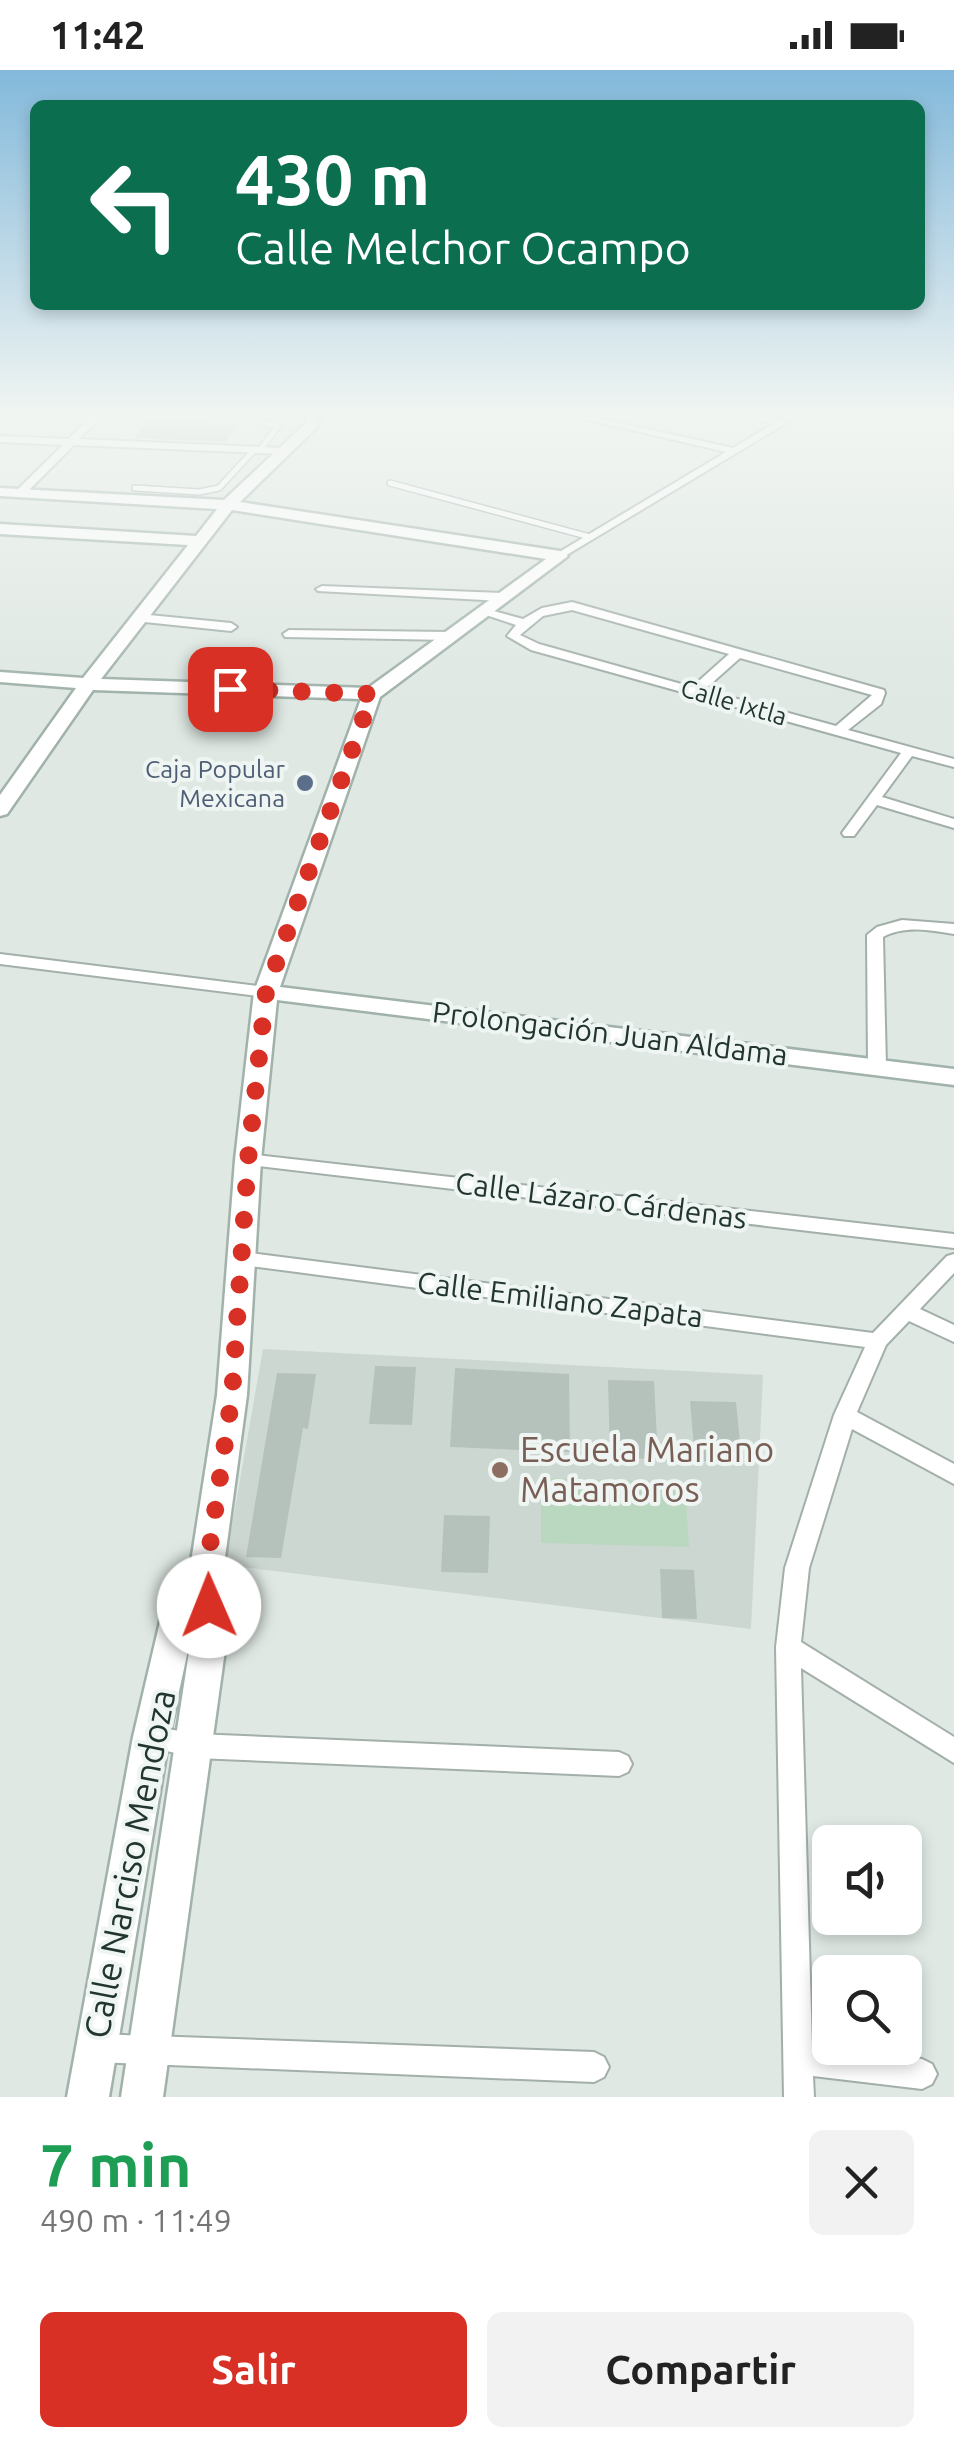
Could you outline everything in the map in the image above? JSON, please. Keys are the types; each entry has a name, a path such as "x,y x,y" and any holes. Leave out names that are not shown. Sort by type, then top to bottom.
{"street":[{"path":"0,810 88,684 226,508"},
{"path":"245,508 560,556"},
{"path":"0,677 372,694 560,556 640,508"},
{"path":"0,528 201,541"},
{"path":"322,589 492,605 529,620 564,606 581,607 879,693 876,700 836,732"},
{"path":"138,618 230,627"},
{"name":"Calle Ixtla","path":"529,620 514,638 954,763"},
{"path":"288,634 450,636"},
{"path":"695,691 739,652"},
{"name":"Calle Narciso Mendoza","path":"142,2097 208,1643 205,1580 232,1395 248,1160 266,992 372,694"},
{"path":"849,832 909,751"},
{"path":"876,800 954,824"},
{"path":"877,1067 876,935 881,929 899,926 954,930"},
{"path":"0,959 266,992"},
{"name":"Prolongación Juan Aldama","path":"266,992 954,1076"},
{"name":"Calle Lázaro Cárdenas","path":"248,1160 954,1241"},
{"name":"Calle Emiliano Zapata","path":"242,1258 878,1340"},
{"path":"799,2097 788,1647 797,1568 845,1415 878,1340 954,1261"},
{"path":"908,1312 954,1334"},
{"path":"845,1415 954,1476"},
{"name":"Calle Narciso Mendoza","path":"88,2097 151,1737 179,1613 205,1580"},
{"path":"788,1647 954,1751"},
{"path":"151,1737 196,1746 619,1764"},
{"path":"95,2048 594,2067"},
{"path":"797,2060 922,2074"}],"lane":[{"path":"479,508 590,538"}],"shaded area":[{"name":"Escuela Mariano Matamoros","path":"263,1349 763,1375 751,1629 225,1565"}],"green space":[{"path":"541,1478 685,1482 689,1547 541,1543"}],"building":[{"path":"375,1366 416,1367 412,1425 369,1424"},
{"path":"455,1368 569,1374 570,1452 450,1447"},
{"path":"277,1373 316,1374 308,1429 303,1428 281,1558 246,1557"},
{"path":"608,1380 654,1381 658,1459 610,1458"},
{"path":"690,1401 736,1402 742,1462 695,1461"},
{"path":"444,1515 490,1516 488,1573 441,1572"},
{"path":"660,1569 694,1570 697,1619 662,1618"}],"place":[{"name":"Caja Popular Mexicana","path":"305,783"},
{"name":"Escuela Mariano Matamoros","path":"500,1470"}],"route":[{"path":"209,1606 205,1580 232,1395 248,1160 266,992 372,694 230,689"}]}
